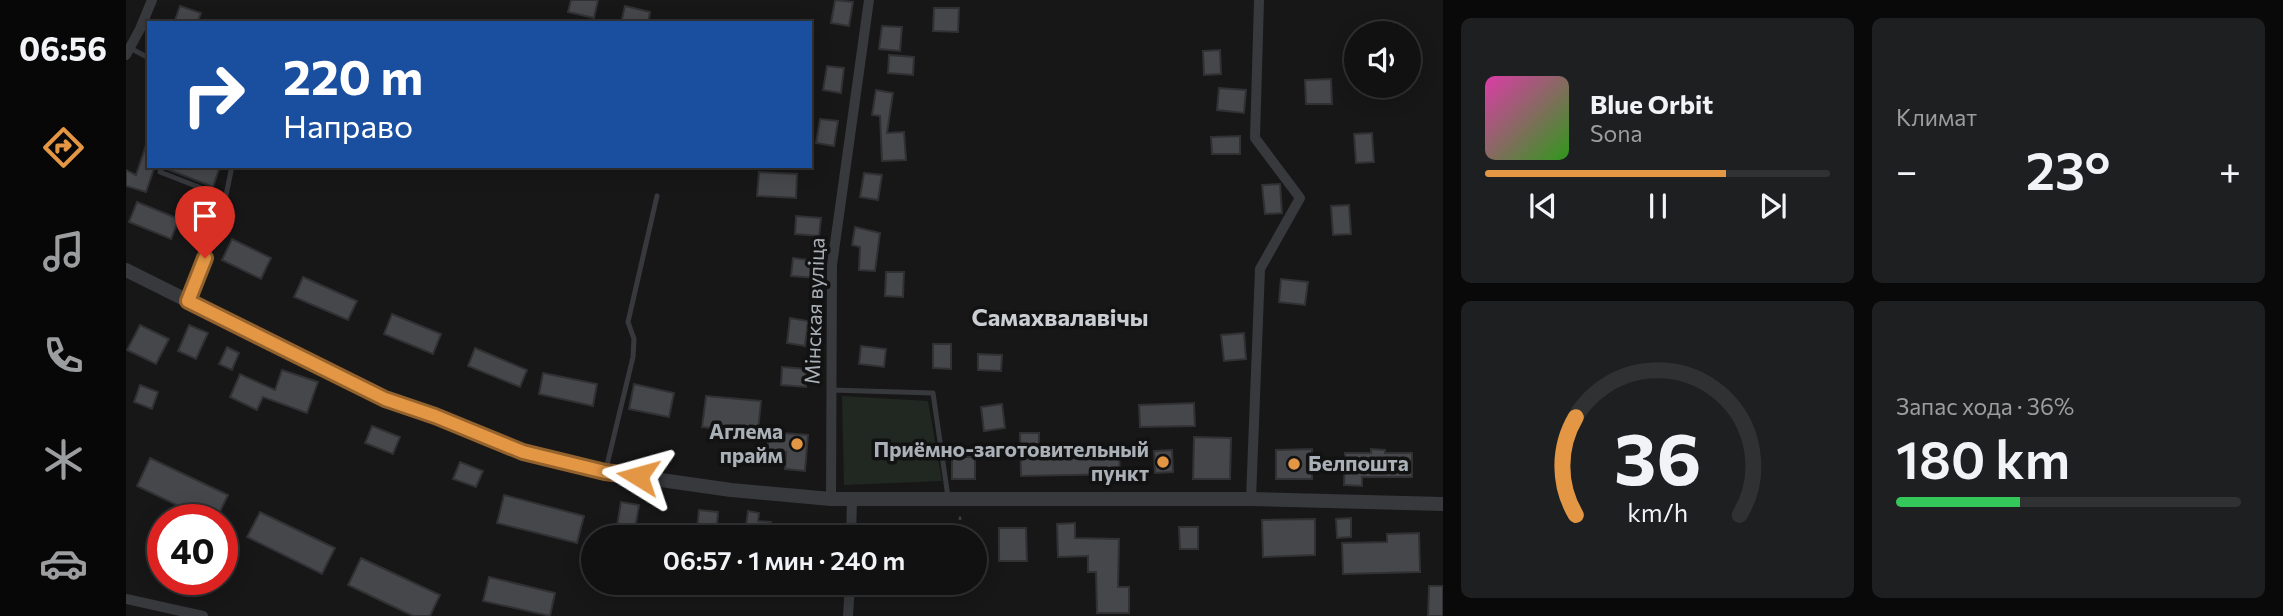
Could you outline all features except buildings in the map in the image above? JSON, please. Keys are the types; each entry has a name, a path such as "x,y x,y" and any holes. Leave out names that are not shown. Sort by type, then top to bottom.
{"street":[{"path":"128,51 131,34 152,0"},
{"name":"Мінская вуліца","path":"831,499 832,265 869,0"},
{"path":"1251,499 1260,269 1300,198 1255,138 1259,0"},
{"path":"126,270 385,399 523,452 605,472 731,489 852,500 1251,499 1443,504"},
{"path":"851,525 852,500"},
{"path":"848,616 849,595"},
{"path":"126,599 203,616"}],"lane":[{"path":"128,51 147,57"},
{"path":"161,168 160,172 224,197"},
{"path":"188,301 222,215 231,168"},
{"path":"605,472 633,357 634,339 628,322 657,196"},
{"path":"831,390 933,393 949,500"}],"shaded area":[{"path":"842,396 928,401 942,481 844,485"}],"place":[{"name":"Аглема прайм","path":"797,444"},
{"name":"Приёмно-заготовительный пункт","path":"1163,462"},
{"name":"Белпошта","path":"1294,464"}],"district":[{"name":"Самахвалавічы","path":"1060,318"}],"route":[{"path":"205,258 188,301 245,330 385,399 523,452 605,472 638,476"}]}
